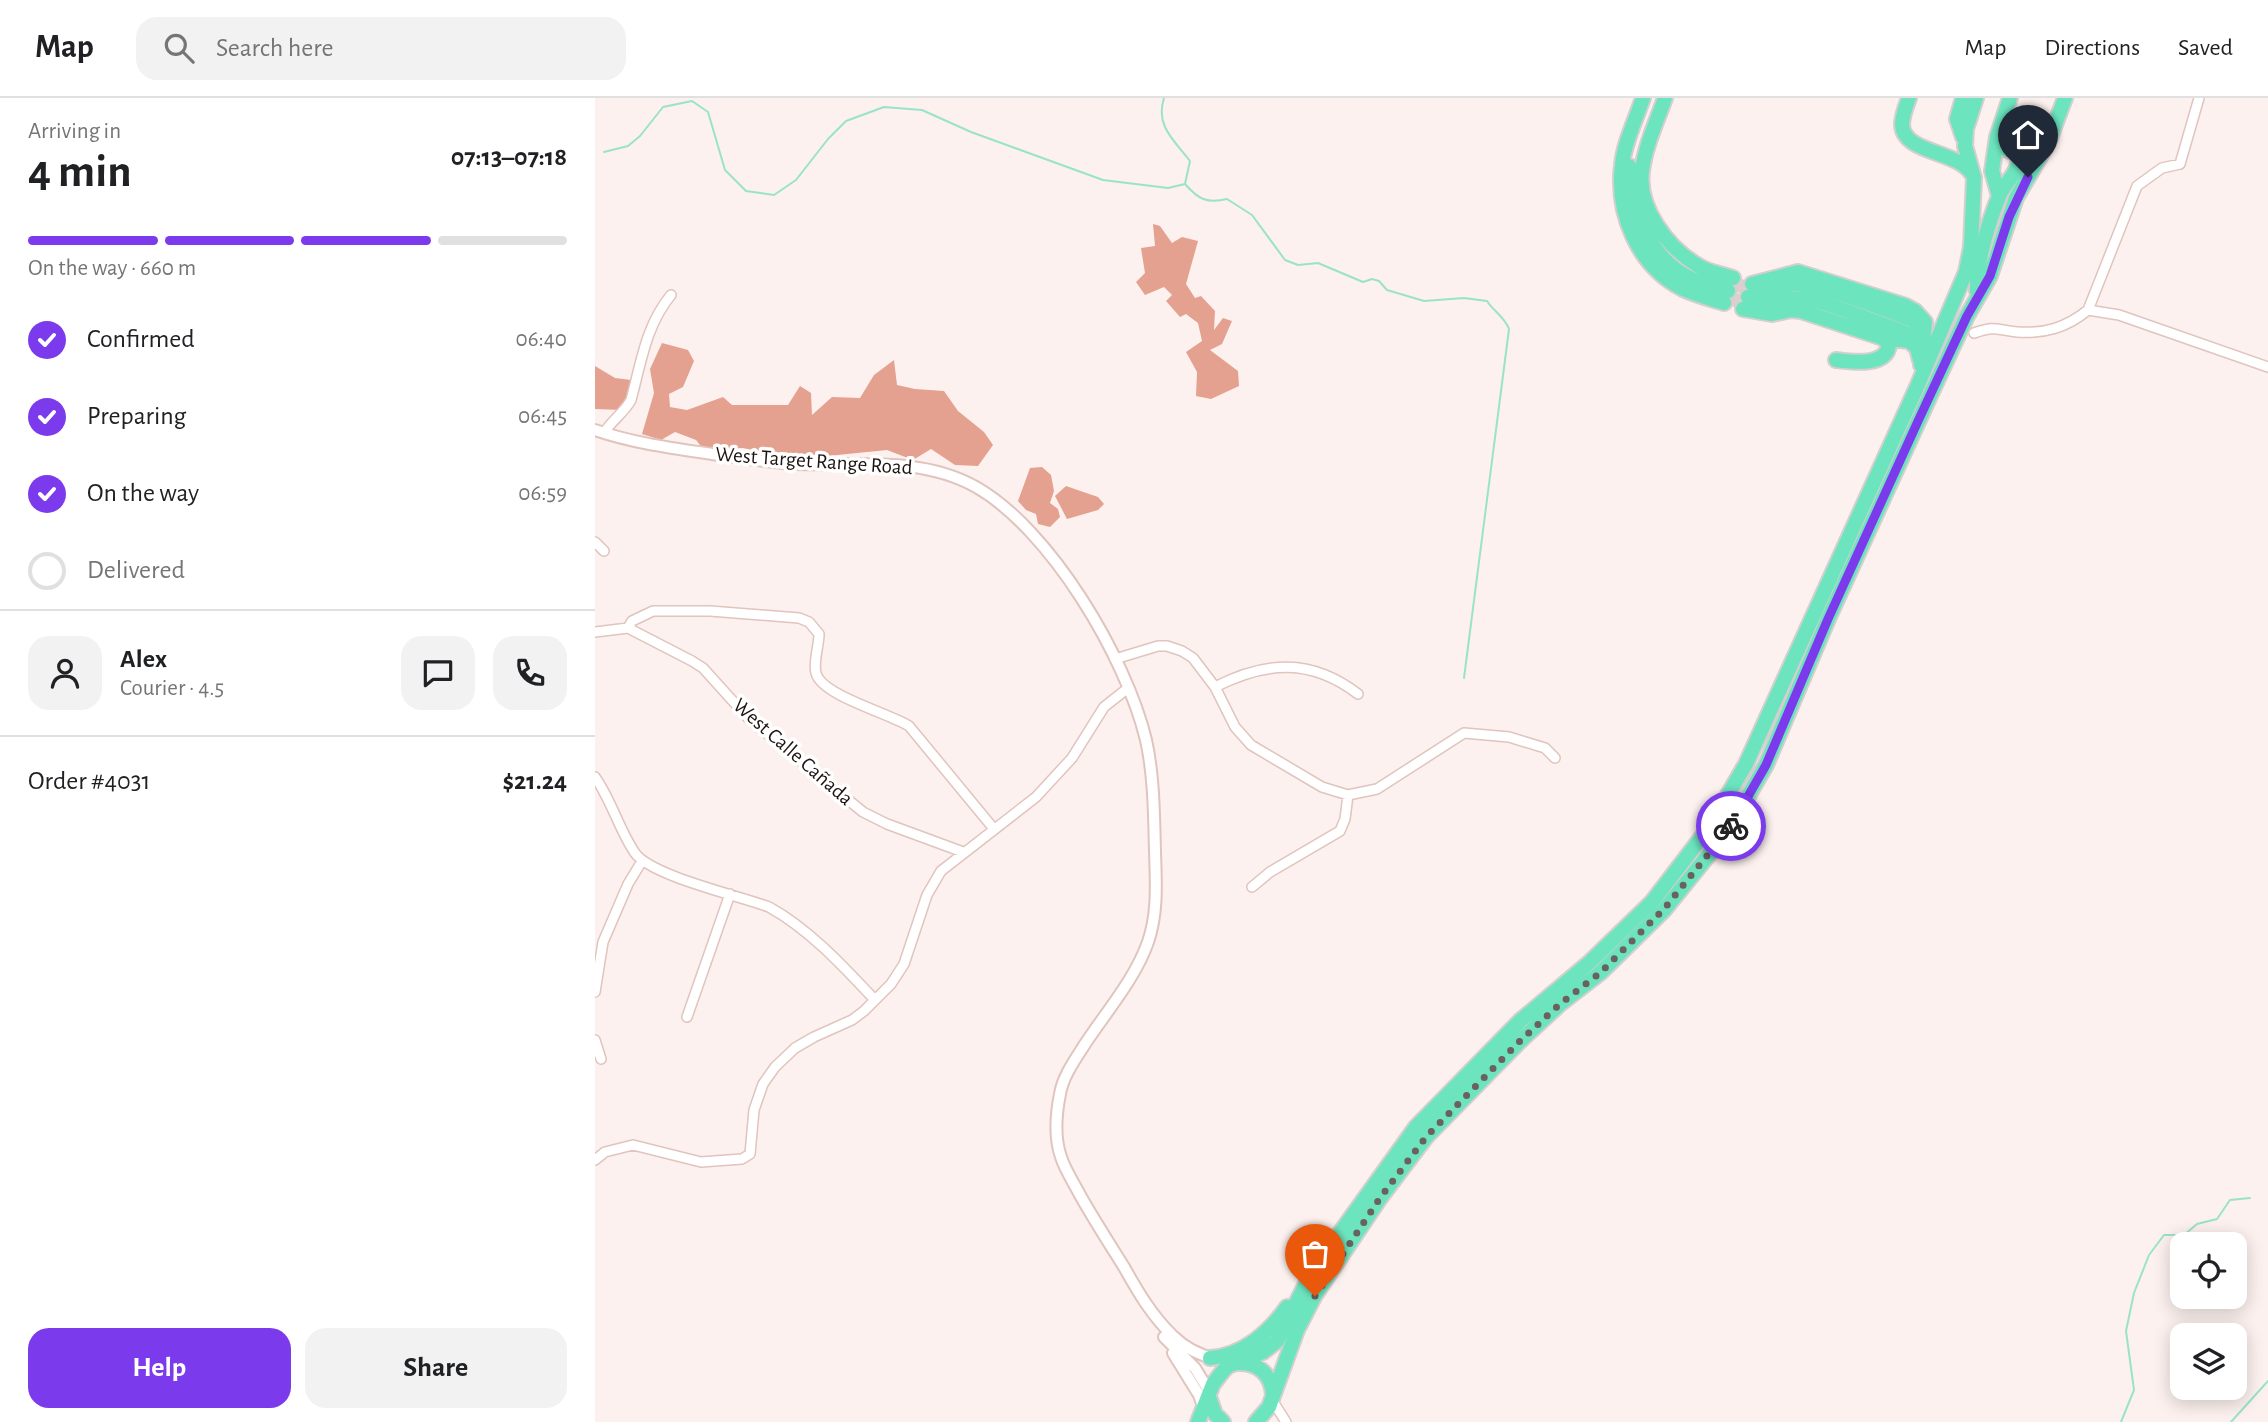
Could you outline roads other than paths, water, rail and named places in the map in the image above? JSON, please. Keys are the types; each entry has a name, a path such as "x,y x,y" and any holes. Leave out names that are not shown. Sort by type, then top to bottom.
{"highway":[{"path":"1643,98 1622,163 1621,192 1636,243 1653,268 1683,289 1728,290"},
{"path":"1665,98 1641,174 1651,215 1667,239 1685,258 1728,290"},
{"path":"1909,98 1902,126 1907,139 1960,162 1968,167 1974,178"},
{"path":"1210,1358 1226,1356 1265,1334 1283,1314 1416,1127 1520,1021 1589,964 1652,902 1708,829 1746,764 1952,310 1966,272 1971,247 1974,178 1952,98"},
{"path":"1957,119 1963,98"},
{"path":"1965,146 1965,129 1976,98"},
{"path":"2000,196 1992,171 1997,137 2010,98"},
{"path":"1256,1422 1273,1397 1297,1330 1315,1296 1380,1198 1426,1137 1520,1041 1560,1004 1600,973 1664,909 1728,831 1766,765 1828,619 1928,400 1972,304 1990,276 2013,208 2048,143 2065,98"},
{"path":"1632,132 1629,163 1632,196 1647,237 1663,258 1690,278 1728,290"},
{"path":"1972,304 1977,265 2000,196 2019,161 2019,155 2004,148 1997,137"},
{"path":"1749,297 1798,272 1817,276 1916,311 1924,322 1919,344 1918,382"},
{"path":"1749,297 1772,314 1801,311 1883,338 1919,344"},
{"path":"1749,297 1770,309 1791,304 1804,305 1919,344"},
{"path":"1952,310 1972,304"},
{"path":"1836,360 1858,362 1884,356 1889,345 1883,338"},
{"path":"1223,1422 1205,1405 1223,1371 1263,1352 1277,1341 1312,1272"},
{"path":"1236,1363 1254,1365 1263,1371 1272,1385 1273,1397"}],"street":[{"path":"1975,333 1990,327 2043,333 2073,321 2088,310 2137,186 2162,168 2180,164 2199,98"},
{"path":"600,431 626,409 631,400 649,331 657,311 670,295"},
{"path":"2088,310 2119,315 2268,367"},
{"name":"West Target Range Road","path":"600,431 658,446 792,463 879,463 913,466 946,474 973,485 998,501 1034,534 1079,597 1115,659 1147,744 1153,784 1156,898 1154,924 1146,948 1071,1064 1061,1089 1057,1137 1061,1158 1090,1213 1150,1310"},
{"path":"595,542 604,551"},
{"path":"595,632 628,628 632,621 653,611 710,611 799,618 809,622 819,634 815,667 820,680 828,689 897,718 909,726 994,829"},
{"name":"West Calle Cañada","path":"628,628 703,668 749,719 863,811 887,824 963,852"},
{"path":"1115,659 1150,647 1174,647 1193,658 1215,687 1235,727 1251,745 1322,787 1348,795 1377,789 1464,733 1509,737 1545,748 1555,758"},
{"path":"1215,687 1254,670 1278,666 1305,669 1342,682 1358,694"},
{"path":"595,1160 605,1152 632,1145 701,1162 747,1157 751,1149 754,1110 763,1084 775,1067 795,1048 852,1020 891,984 904,964 926,895 941,871 1016,814 1056,778 1104,707 1128,688"},
{"path":"595,777 608,797 634,852 642,862 672,875 769,907 784,915 851,974 874,999"},
{"path":"1252,887 1269,873 1340,831 1348,808 1348,795"},
{"path":"595,992 599,940 642,862"},
{"path":"687,1017 730,894"},
{"path":"595,1040 601,1059"},
{"path":"1150,1310 1205,1405"},
{"path":"1150,1310 1175,1339 1187,1348 1210,1358 1236,1363"},
{"path":"1161,1333 1195,1368 1205,1405"},
{"path":"1273,1397 1286,1422"}],"waterway":[{"path":"604,152 628,146 640,136 663,107 692,101 708,112 725,170 746,191 774,195 796,180 846,121 884,107 922,110 971,132 1103,180 1168,188 1185,184 1190,161 1164,125 1164,98"},
{"path":"1185,184 1203,199 1227,199 1252,215 1285,260 1298,265 1318,263 1363,282 1372,279 1379,281 1387,290 1424,301 1464,298 1487,301 1507,325 1509,329 1464,678"},
{"path":"2121,1422 2134,1390 2126,1331 2134,1293 2149,1255 2164,1235 2184,1235 2197,1224 2217,1219 2230,1200 2250,1198"},
{"path":"2231,1422 2268,1381"}],"tunnel":[{"path":"1731,283 1750,289"},
{"path":"1726,297 1745,303"}]}
